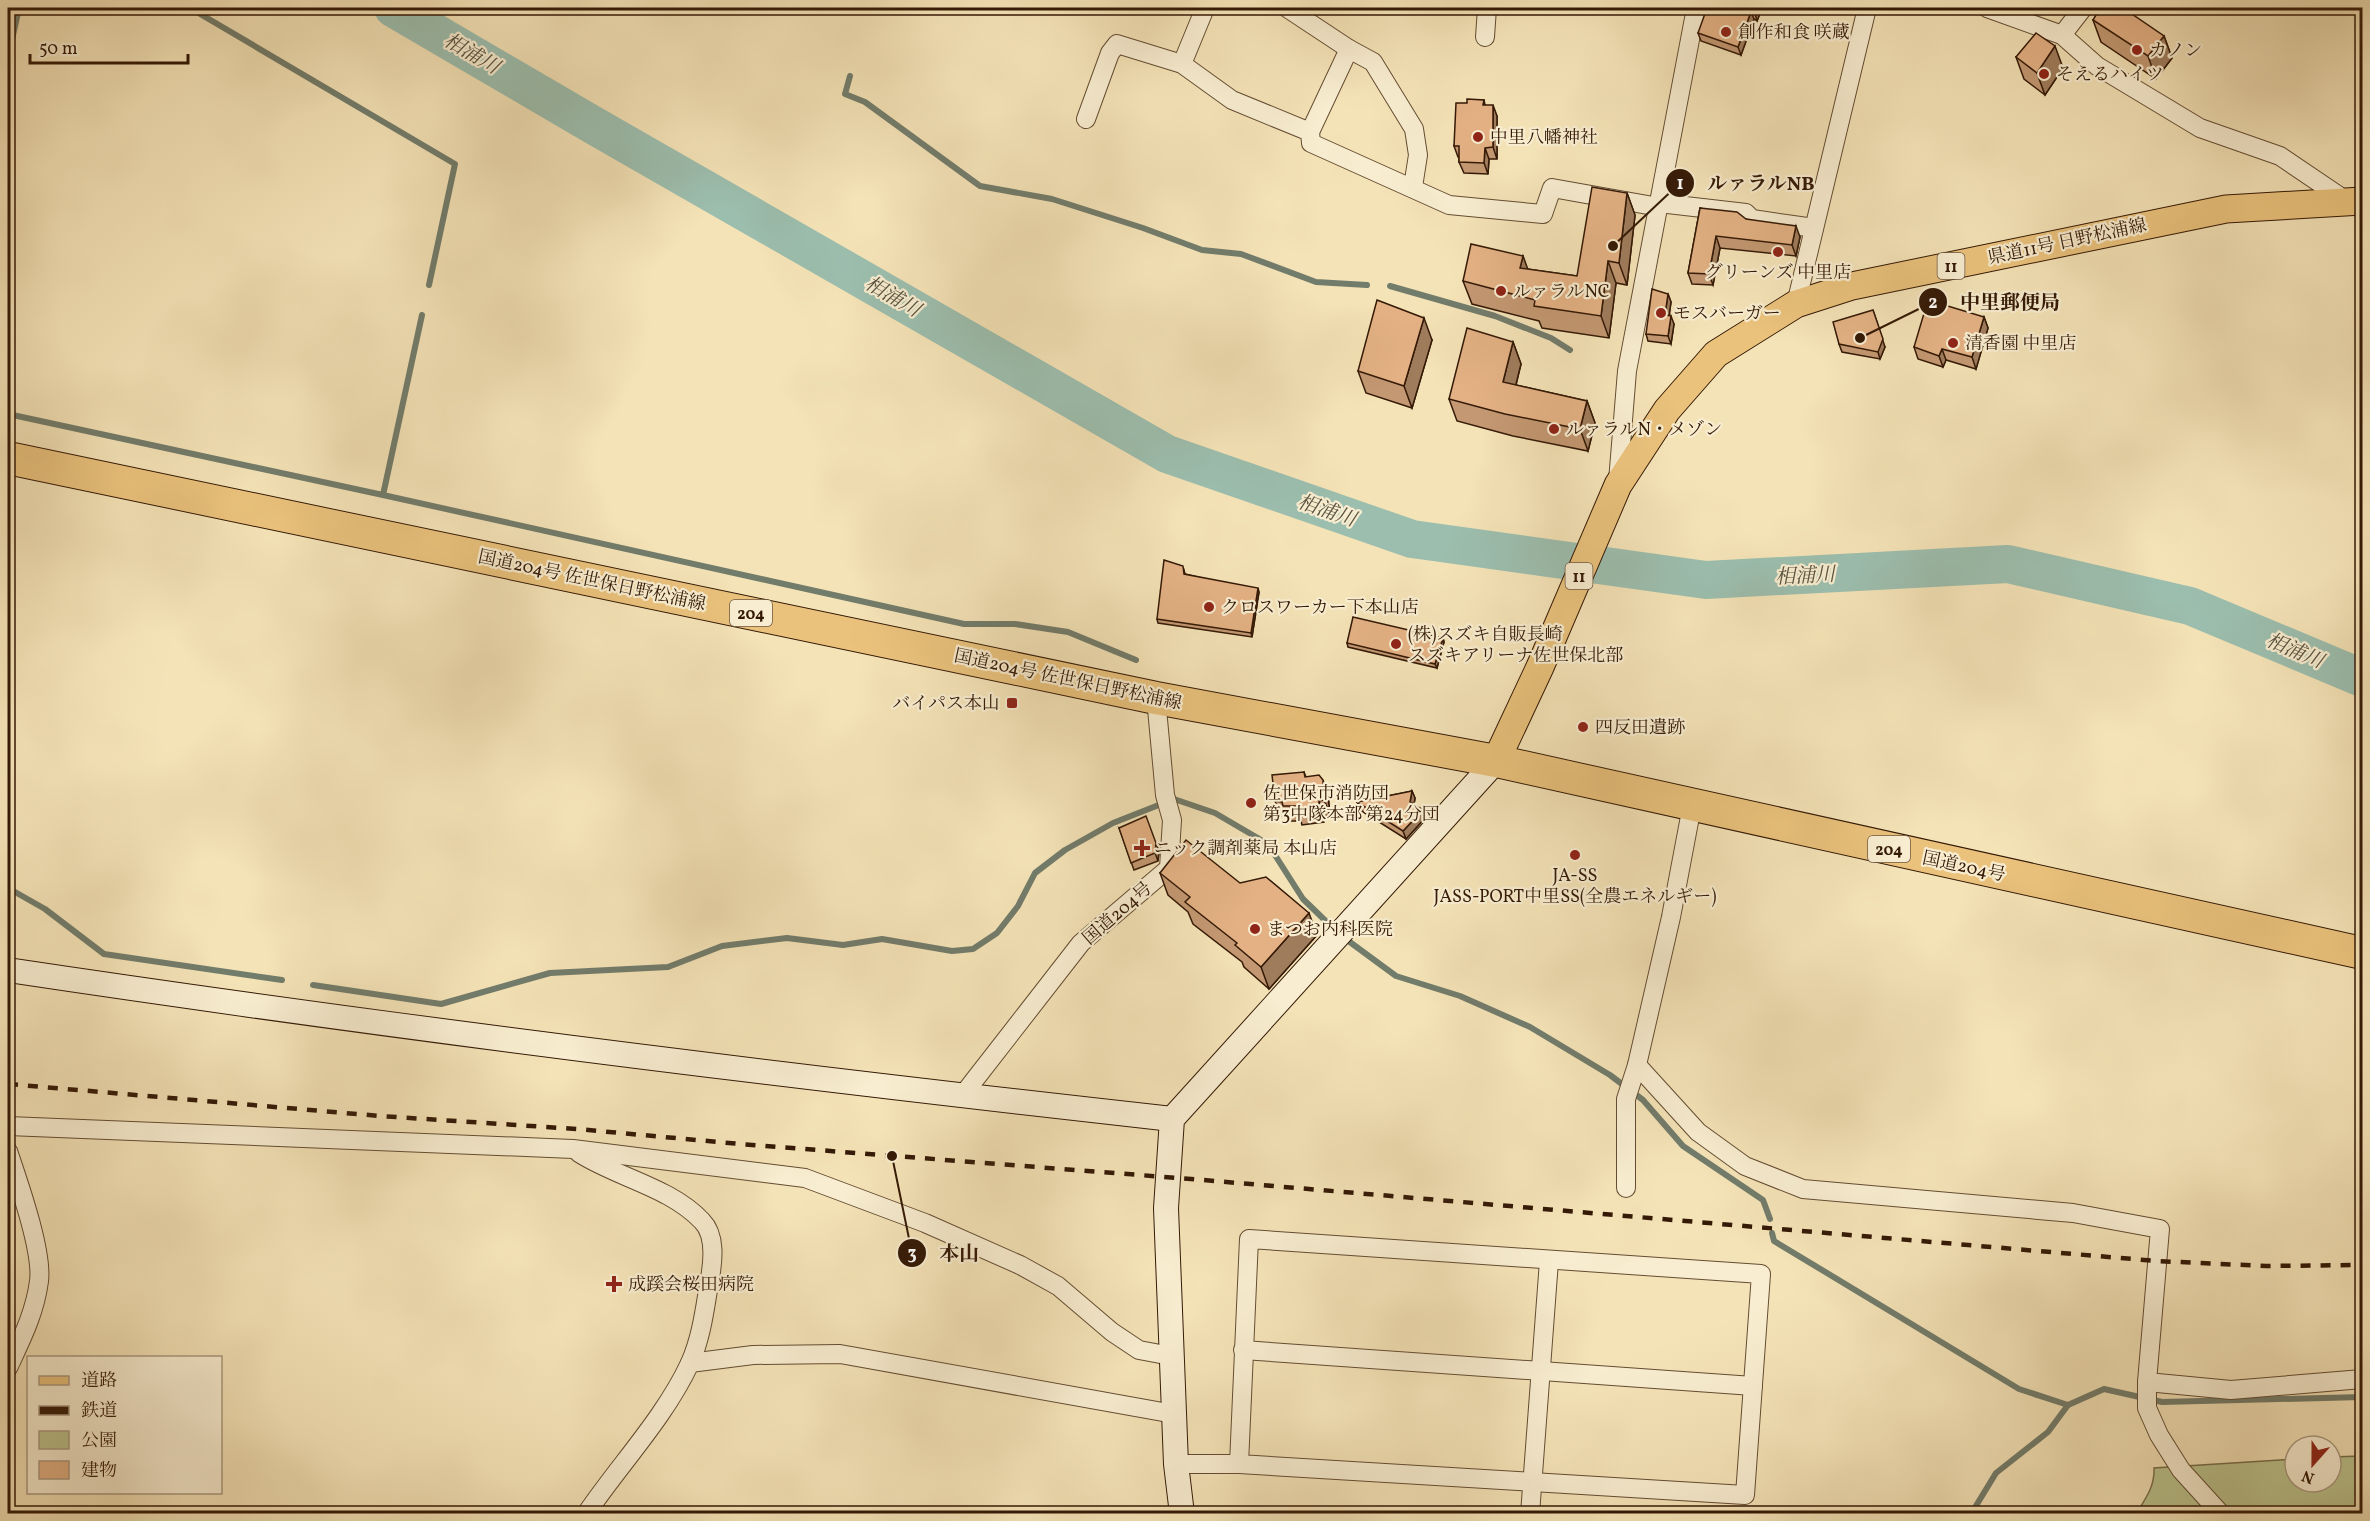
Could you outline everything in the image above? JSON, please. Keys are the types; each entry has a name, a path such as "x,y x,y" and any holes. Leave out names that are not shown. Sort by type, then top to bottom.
{"highway":[{"name":"国道204号 佐世保日野松浦線","path":"8,459 1156,698 1496,761"},
{"name":"国道204号","path":"1496,761 2362,953"}],"main road":[{"name":"県道11号 日野松浦線","path":"1496,761 1540,668 1618,485 1667,410 1716,354 1796,304 1852,286 2226,209 2354,201"}],"street":[{"path":"1182,64 1205,8"},
{"path":"1287,8 1348,49 1373,62 1414,129 1418,155 1413,187"},
{"path":"1485,37 1487,8"},
{"path":"1618,485 1628,371 1696,8"},
{"path":"1796,304 1867,8"},
{"path":"1986,8 2062,35 2097,66 2200,128 2280,156 2354,201"},
{"path":"2062,35 2083,8"},
{"path":"1086,119 1110,53 1117,44 1182,64 1232,100 1310,132"},
{"path":"1348,49 1310,132 1311,143 1449,205 1543,214 1552,188 1659,205 1746,213 1752,219 1814,228"},
{"name":"国道204号","path":"962,1096 1081,943 1169,868 1172,820 1165,795 1156,698"},
{"path":"1182,1514 1176,1464 1166,1208 1172,1119 1496,761"},
{"path":"1626,1188 1626,1099 1671,917 1692,806"},
{"path":"8,970 292,1012 962,1096 1172,1119"},
{"path":"1636,1065 1698,1131 1745,1166 1803,1189 2073,1213 2160,1229 2147,1383 2147,1408 2181,1470 2221,1514"},
{"path":"8,1126 573,1149 806,1178 926,1223 1020,1265 1058,1287 1112,1332 1139,1350 1171,1356"},
{"path":"573,1149 599,1166 684,1205 705,1223 714,1254 702,1328 690,1363 663,1407 586,1514"},
{"path":"8,1151 33,1231 40,1280 29,1325 8,1368"},
{"path":"1176,1464 1239,1464 1533,1480 1745,1495 1761,1274 1249,1239 1239,1464"},
{"path":"1530,1514 1549,1261"},
{"path":"1243,1350 1753,1386"},
{"path":"690,1363 753,1355 840,1354 1174,1414"},
{"path":"2147,1383 2231,1390 2362,1379"}],"green space":[{"path":"2362,1456 2362,1513 2136,1514 2151,1486 2154,1468 2283,1460 2283,1494 2343,1494 2343,1457"}],"building":[{"name":"創作和食 咲蔵","path":"1707,8 1756,8 1755,13 1751,12 1738,47 1698,33"},
{"path":"2100,8 2123,8 2164,36 2148,56 2093,20"},
{"path":"2036,33 2055,46 2037,73 2016,57"},
{"name":"中里八幡神社","path":"1467,99 1484,100 1483,105 1493,105 1493,147 1485,148 1484,163 1459,162 1459,146 1454,146 1456,103 1467,103"},
{"path":"1592,187 1627,193 1619,263 1608,261 1601,316 1534,306 1535,300 1463,281 1471,244 1523,256 1520,268 1577,276"},
{"name":"グリーンズ 中里店","path":"1700,208 1737,212 1746,219 1796,226 1792,245 1716,236 1709,274 1688,273"},
{"name":"モスバーガー","path":"1652,289 1668,294 1665,315 1671,316 1668,336 1646,334"},
{"path":"1377,300 1424,318 1404,386 1358,371"},
{"name":"清香園 中里店","path":"1928,300 1984,317 1972,357 1942,349 1939,356 1914,347"},
{"path":"1873,310 1883,339 1878,352 1839,344 1833,322"},
{"path":"1467,328 1513,342 1503,382 1587,401 1580,429 1505,414 1449,399"},
{"name":"クロスワーカー下本山店","path":"1164,560 1183,566 1184,574 1258,588 1251,633 1157,619"},
{"name":"(株)スズキ自販長崎 スズキアリーナ佐世保北部","path":"1353,617 1443,638 1435,664 1347,643"},
{"path":"1304,772 1305,777 1319,775 1323,780 1324,800 1319,801 1319,807 1297,810 1296,806 1283,806 1282,802 1275,801 1272,775"},
{"path":"1412,791 1410,802 1423,810 1403,831 1357,802"},
{"name":"ニック調剤薬局 本山店","path":"1146,816 1156,843 1155,853 1131,863 1119,828"},
{"name":"まつお内科医院","path":"1186,840 1240,883 1266,877 1309,913 1261,967 1235,945 1237,943 1185,902 1190,897 1160,873"}],"waterway":[{"path":"8,43 11,44 19,8"},
{"path":"190,8 455,164 429,285"},
{"name":"相浦川","path":"393,8 1167,454 1412,539 1706,580 2008,564 2190,606 2362,678"},
{"path":"850,76 845,94 865,102 980,186 1052,199 1143,228 1202,250 1241,254 1316,282 1367,285"},
{"path":"1390,286 1495,316 1551,338 1570,350"},
{"path":"8,414 383,495 422,315"},
{"path":"383,495 964,624 1015,624 1068,632 1136,660"},
{"path":"313,985 441,1004 550,973 668,967 722,946 787,938 843,945 882,939 952,951 973,949 997,933 1018,906 1035,873 1065,850 1113,823 1174,799 1215,813 1268,844 1303,899 1335,930"},
{"path":"8,888 45,909 104,954 282,980"},
{"path":"1343,937 1396,976 1460,996 1530,1027 1610,1075 1643,1100 1683,1146 1763,1200 1770,1219"},
{"path":"1772,1233 1774,1241 2019,1389 2068,1405"},
{"path":"1971,1514 1996,1473 2048,1432 2068,1405 2104,1389 2162,1402 2362,1397"}],"railway":[{"path":"8,1084 380,1116 577,1129 1191,1179 2156,1261 2266,1266 2362,1265"}],"place":[{"name":"創作和食 咲蔵","path":"1726,32"},
{"name":"カノン","path":"2137,50"},
{"name":"そえるハイツ","path":"2044,74"},
{"name":"中里八幡神社","path":"1478,137"},
{"name":"ルァラルNB","path":"1613,246"},
{"name":"グリーンズ 中里店","path":"1778,252"},
{"name":"ルァラルNC","path":"1501,291"},
{"name":"モスバーガー","path":"1661,313"},
{"name":"中里郵便局","path":"1860,338"},
{"name":"清香園 中里店","path":"1953,343"},
{"name":"ルァラルN・メゾン","path":"1554,429"},
{"name":"クロスワーカー下本山店","path":"1209,607"},
{"name":"(株)スズキ自販長崎 スズキアリーナ佐世保北部","path":"1396,644"},
{"name":"バイパス本山","path":"1012,703"},
{"name":"四反田遺跡","path":"1583,727"},
{"name":"佐世保市消防団 第3中隊本部 第24分団","path":"1251,803"},
{"name":"ニック調剤薬局 本山店","path":"1142,848"},
{"name":"JA-SS JASS-PORT中里SS(全農エネルギー)","path":"1575,855"},
{"name":"まつお内科医院","path":"1255,929"},
{"name":"本山","path":"892,1156"},
{"name":"成蹊会桜田病院","path":"614,1284"}]}
